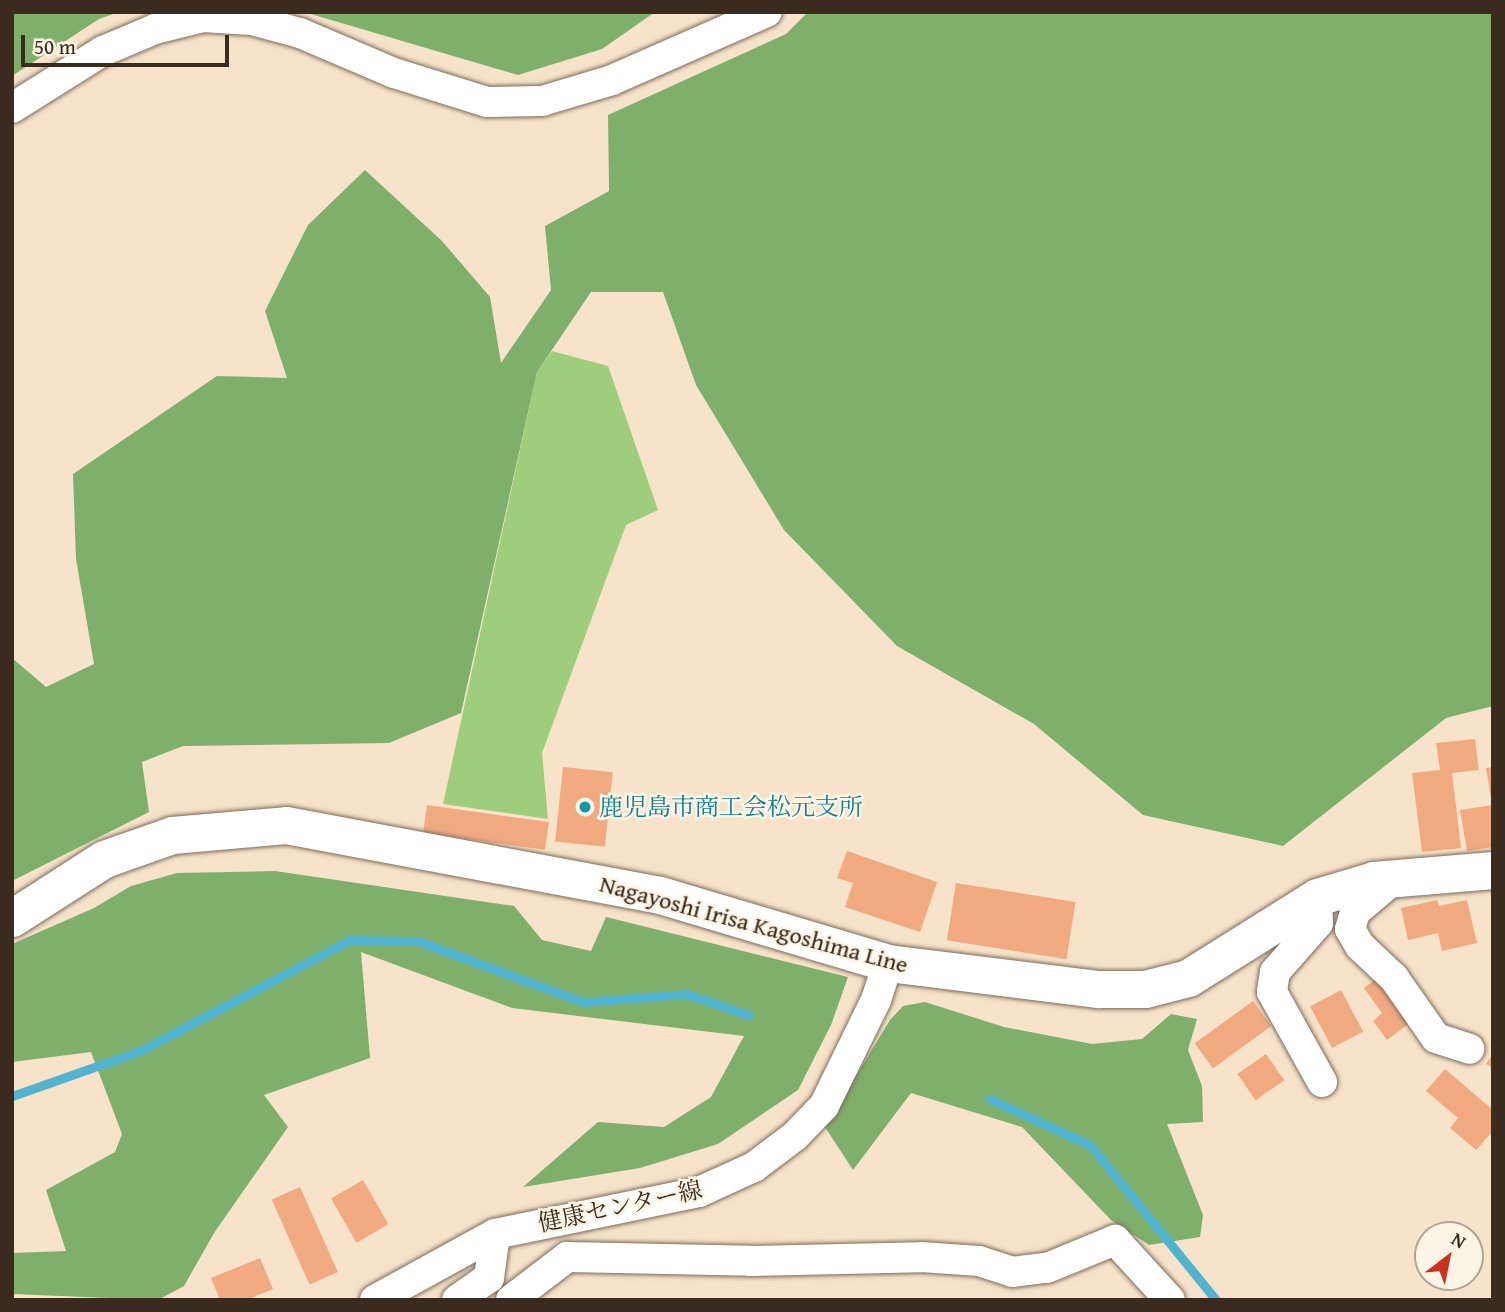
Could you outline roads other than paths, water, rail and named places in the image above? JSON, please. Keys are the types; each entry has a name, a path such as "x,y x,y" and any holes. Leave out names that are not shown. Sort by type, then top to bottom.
{"main road":[{"name":"Nagayoshi Irisa Kagoshima Line","path":"12,918 104,859 172,835 286,825 660,895 888,963 1098,989 1145,989 1188,978 1317,897 1374,880 1493,870"}],"street":[{"path":"12,108 103,51 155,29 203,17 254,16 321,40 394,73 486,102 500,102 542,101 612,80 767,12"},
{"path":"1394,879 1355,912 1350,929 1360,946 1394,978 1436,1038 1469,1049"},
{"path":"1317,897 1318,923 1275,972 1272,992 1322,1082"},
{"name":"健康センター線","path":"375,1300 495,1234 699,1192 754,1167 795,1136 824,1106 876,1000 888,963"},
{"path":"457,1300 489,1278 495,1234"},
{"path":"511,1300 567,1257 751,1262 921,1257 979,1261 1012,1272 1047,1268 1115,1240 1170,1300"}],"waterway":[{"path":"12,1096 140,1051 350,940 418,941 583,1002 687,994 748,1015"},
{"path":"990,1099 1090,1145 1216,1300"}],"place":[{"name":"鹿児島市商工会松元支所","path":"585,807"}]}
